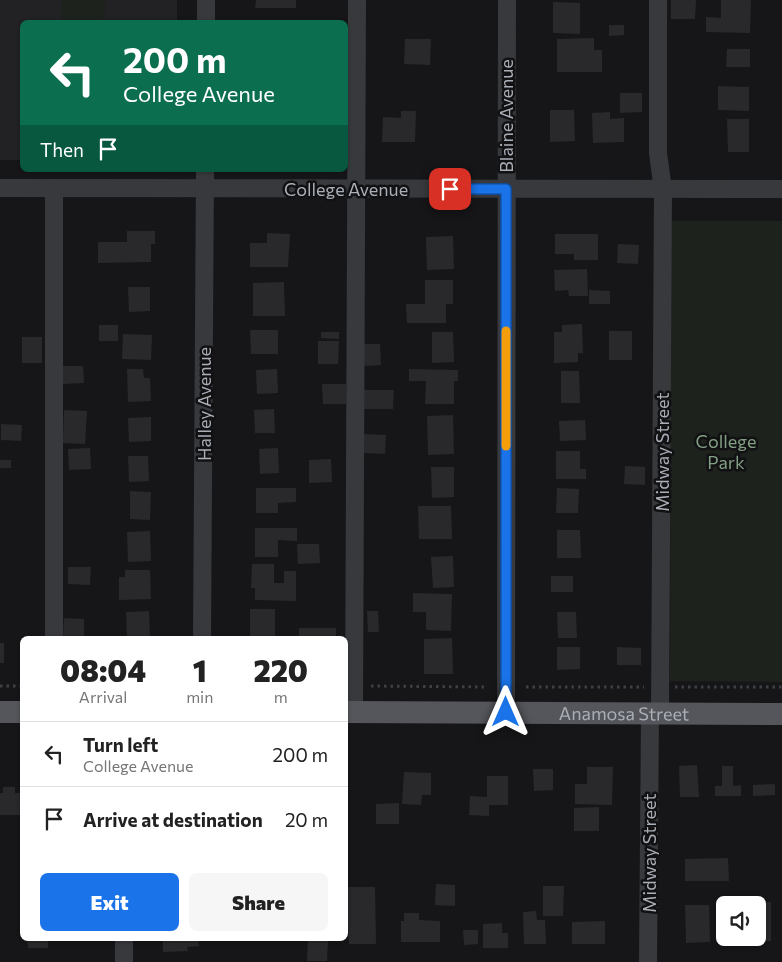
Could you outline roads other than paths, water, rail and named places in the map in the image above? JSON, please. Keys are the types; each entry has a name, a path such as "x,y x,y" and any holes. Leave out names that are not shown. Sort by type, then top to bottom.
{"main road":[{"path":"0,712 20,712"},
{"name":"Anamosa Street","path":"350,712 782,714"}],"street":[{"path":"206,0 206,20"},
{"path":"350,712 354,686 358,189 356,0"},
{"name":"Blaine Avenue","path":"506,712 507,0"},
{"name":"Midway Street","path":"648,962 655,714 663,190 658,153 658,0"},
{"name":"Halley Avenue","path":"202,636 205,172"},
{"name":"College Avenue","path":"0,188 205,190 782,189"},
{"path":"54,188 54,636"},
{"path":"124,941 124,962"}],"park label":[{"name":"College Park","path":"726,451"}]}
